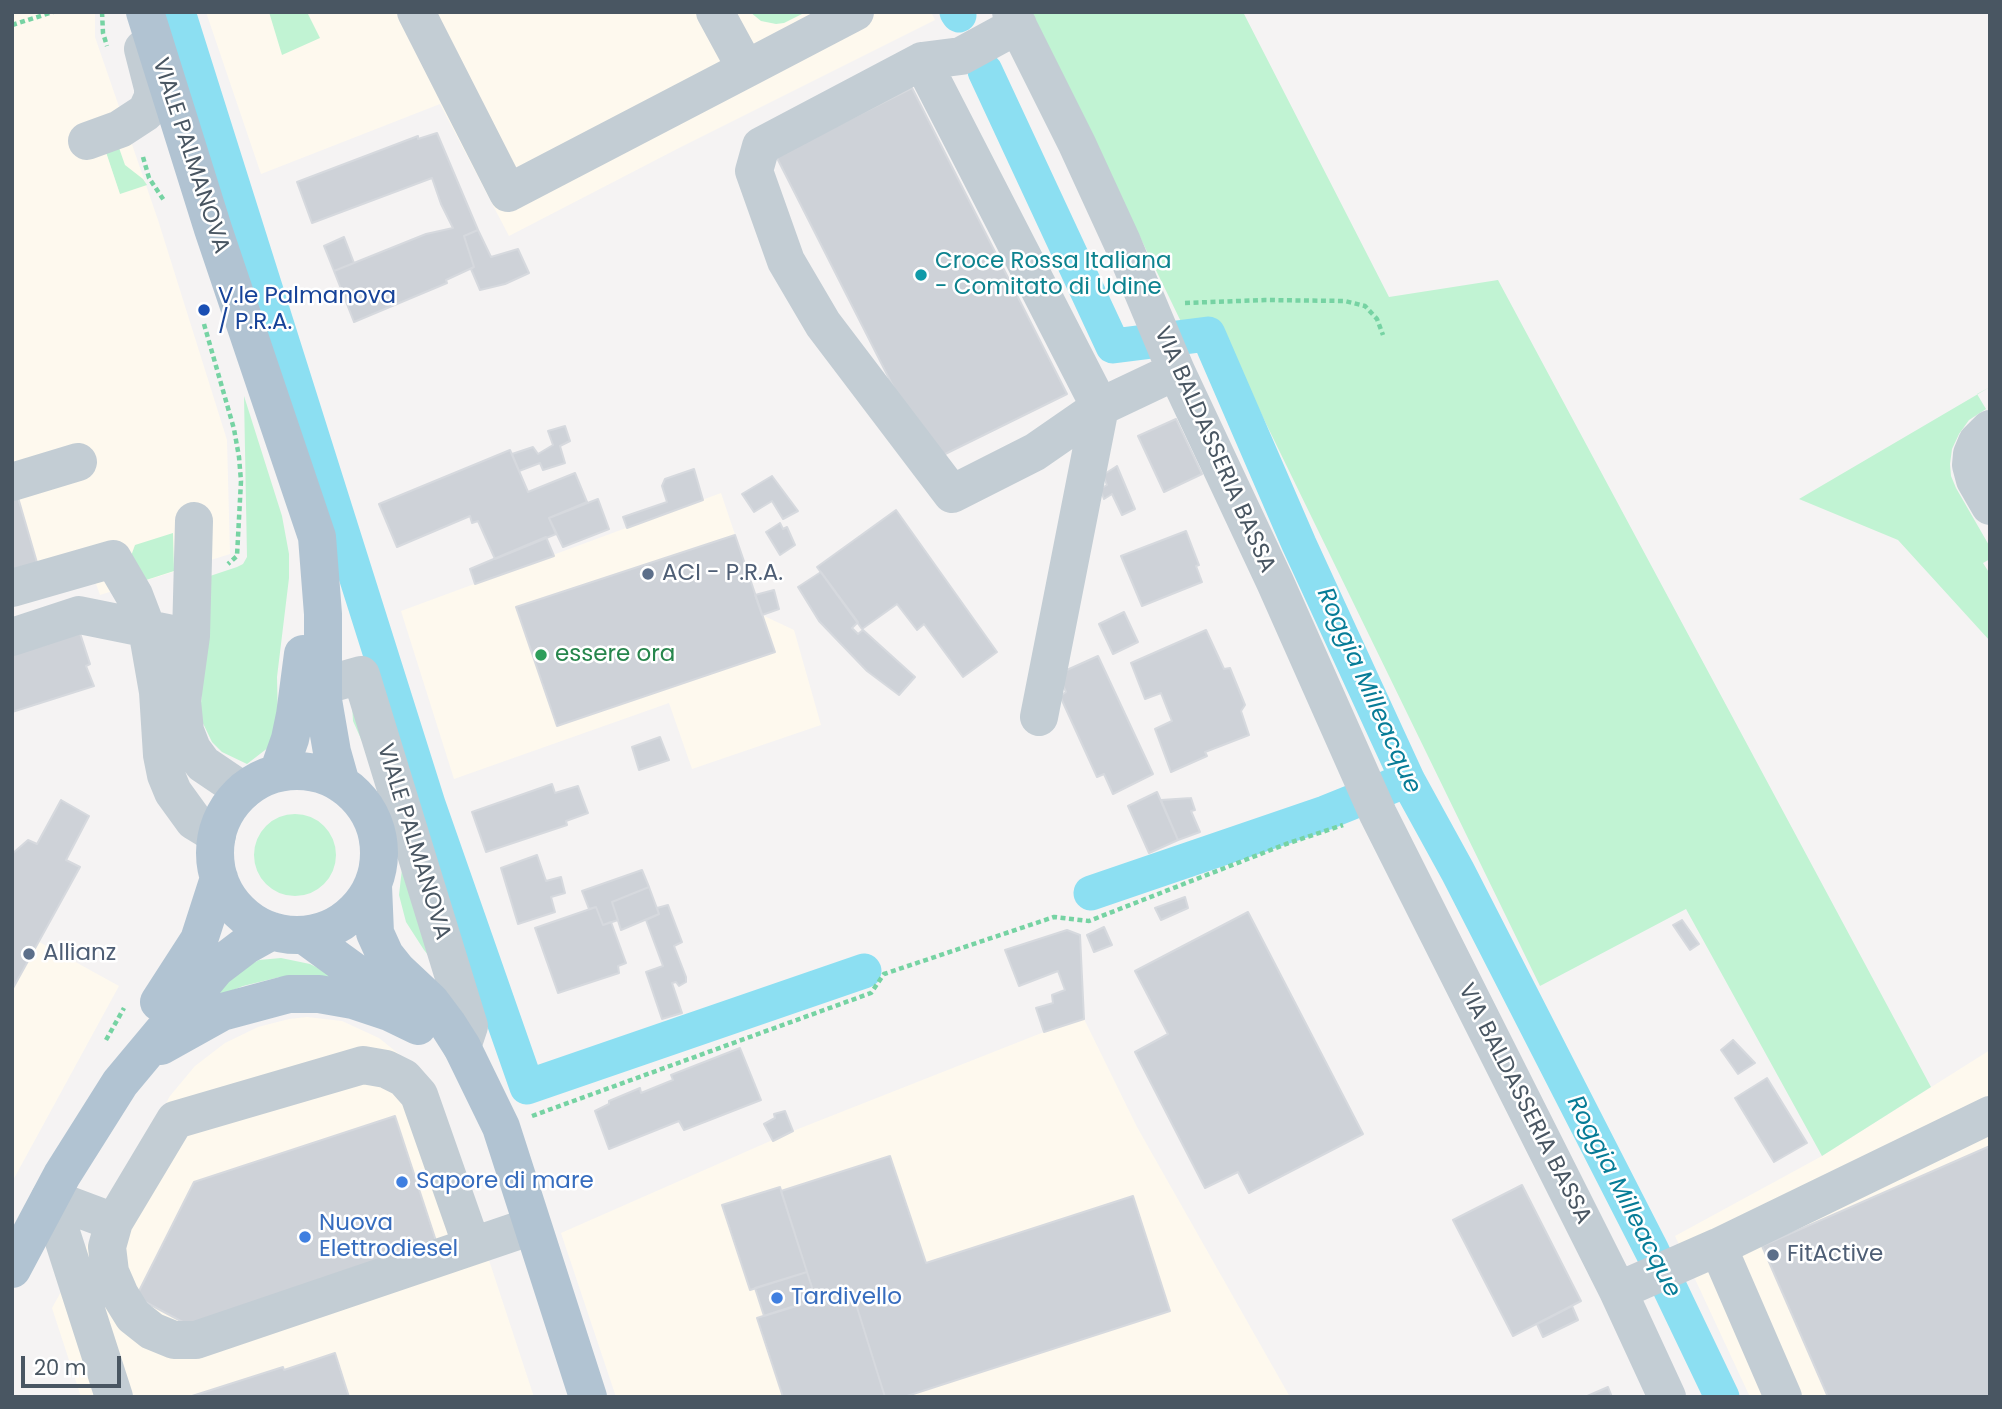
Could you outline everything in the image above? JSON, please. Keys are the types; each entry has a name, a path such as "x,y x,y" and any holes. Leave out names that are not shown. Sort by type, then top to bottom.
{"main road":[{"name":"VIALE PALMANOVA","path":"142,12 317,537 323,614 322,686 326,725 341,783"},
{"name":"VIALE PALMANOVA","path":"278,773 295,715 317,537"},
{"name":"VIALE PALMANOVA","path":"501,1127 463,1076 418,1026 370,983 288,933 252,922 235,907 219,878 215,852 217,835 228,809 243,791 278,773 296,771 318,774 341,783 360,800 371,816 378,837 378,866 373,886 374,933 385,955 430,1001 462,1047 501,1127 588,1397"},
{"path":"12,1269 50,1198 120,1083 142,1031 199,940 219,878"},
{"name":"VIALE PALMANOVA","path":"288,933 328,929 346,919 363,903 373,886"},
{"path":"120,1083 216,968 245,946 288,933"},
{"path":"120,1083 164,1043 192,1027 222,1012 289,994 319,994 352,1000 389,1012 418,1026"}],"street":[{"path":"87,141 120,129 140,117 150,104 153,88 140,33 142,12"},
{"path":"416,12 508,193 855,12"},
{"path":"715,12 746,69"},
{"path":"1015,19 961,56 922,61 761,146 754,171 786,261 823,324 952,494 1035,452 1100,407 1165,343"},
{"name":"VIA BALDASSERIA BASSA","path":"1015,19 1082,156 1371,800 1630,1286 1667,1397"},
{"path":"922,61 1100,407 1039,717"},
{"path":"1990,429 1977,442 1971,465 1975,480 1990,506"},
{"path":"12,482 78,463"},
{"path":"194,521 191,636 182,717 188,741 203,764 243,791"},
{"path":"12,588 113,559 134,595 147,629 158,692 166,775 173,792 194,821 217,835"},
{"path":"12,637 79,615 191,636"},
{"name":"VIALE PALMANOVA","path":"322,686 361,675 469,1026 462,1047"},
{"path":"472,1246 419,1095 404,1079 386,1069 363,1065 175,1120 114,1222 107,1247 110,1272 133,1316 152,1331 174,1340 196,1339 532,1226"},
{"path":"1630,1286 1718,1247 1990,1115"},
{"path":"50,1198 114,1222"},
{"path":"50,1198 114,1397"},
{"path":"1718,1247 1783,1397"}],"path":[{"path":"12,25 53,12"},
{"path":"140,147 149,177 167,206"},
{"path":"1165,343 1265,300 1345,301 1365,306 1377,319 1383,335"},
{"path":"203,322 234,429 241,481 237,556 233,562 223,566"},
{"path":"501,1127 871,993 884,974 1054,917 1088,921 1286,844 1371,800"},
{"path":"102,1047 127,1001"}],"shaded area":[{"path":"12,12 95,12 95,37 158,220 227,440 230,554 100,595 95,581 12,607"},
{"path":"206,12 931,12 935,20 509,236 440,104 261,174"},
{"path":"721,493 762,615 794,630 821,725 692,769 669,703 454,779 401,611"},
{"path":"12,927 119,986 12,1182"},
{"path":"307,1017 342,1021 379,1038 400,1055 438,1105 534,1397 81,1397 52,1308 170,1096 195,1066 225,1043 258,1027"},
{"path":"1084,1019 1137,1127 1290,1397 616,1397 561,1233 793,1131 1044,1032"},
{"path":"1990,1050 1990,1397 1750,1397 1675,1236 1822,1156"}],"green space":[{"path":"269,12 307,12 320,38 282,55"},
{"path":"750,12 806,12 776,24 761,21"},
{"path":"1031,12 1243,12 1389,297 1498,280 1931,1087 1822,1156 1686,909 1540,986 1218,325 1185,330"},
{"path":"118,145 125,165 147,185 120,194 105,149"},
{"path":"1977,394 1986,409 1969,420 1959,434 1952,449 1950,464 1956,488 1990,547 1990,559 1983,563 1990,574 1990,641 1898,540 1799,499"},
{"path":"244,396 282,516 289,554 289,578 277,677 278,723 269,747 247,764 222,752 212,742 200,717 210,576 243,564 247,557"},
{"path":"173,533 174,571 140,582 131,556 135,545"},
{"path":"352,703 453,986 406,922 399,895 402,869 365,748 353,721"},
{"path":"287,814 303,814 318,821 329,832 336,847 333,871 324,884 303,896 287,896 272,889 261,878 254,863 254,847 261,832 272,821"},
{"path":"281,958 310,964 342,980 280,977 243,986 204,1002 225,978 259,960"}],"building":[{"name":"Croce Rossa Italiana - Comitato di Udine","path":"912,88 1067,394 931,461 776,156"},
{"path":"437,133 478,230 464,236 474,267 446,280 447,283 354,322 334,271 426,234 453,228 432,178 312,223 297,182 418,136 418,139"},
{"path":"478,230 491,257 518,249 529,273 505,284 480,290 471,269 474,267 464,236"},
{"path":"344,237 354,263 334,271 324,246"},
{"path":"1176,419 1202,474 1164,492 1138,436"},
{"path":"565,426 570,441 560,446 565,463 543,470 540,463 519,471 512,454 533,447 538,454 553,445 548,431"},
{"path":"510,450 528,492 575,473 587,502 549,518 556,534 495,559 478,521 472,523 470,516 397,547 379,504"},
{"path":"1117,466 1135,509 1122,515 1112,494 1104,499 1100,489 1107,485 1103,475"},
{"path":"694,469 703,500 627,528 623,517 667,502 662,486 665,479"},
{"path":"772,476 798,511 783,519 772,501 754,512 742,494"},
{"path":"17,494 38,566 12,574 12,496"},
{"path":"598,499 609,529 563,547 549,518"},
{"path":"896,510 997,652 963,677 924,624 917,630 897,604 862,629 817,567"},
{"path":"780,523 783,529 787,527 795,545 780,555 766,532"},
{"path":"1186,531 1199,565 1196,566 1202,582 1142,606 1121,556"},
{"path":"735,535 775,652 557,726 516,607"},
{"path":"546,537 554,556 475,584 470,569"},
{"path":"821,572 858,622 852,628 858,634 863,630 915,677 899,695 867,671 819,621 798,587"},
{"path":"774,590 779,609 762,615 755,595"},
{"path":"1124,612 1138,642 1113,654 1099,624"},
{"path":"77,624 90,664 86,666 94,686 12,712 12,645"},
{"path":"1206,630 1224,669 1230,668 1245,705 1241,711 1249,735 1205,752 1207,756 1171,772 1155,729 1172,721 1161,693 1145,699 1131,663"},
{"path":"1098,656 1153,774 1113,794 1104,774 1097,777 1060,696 1066,692 1058,674"},
{"path":"660,737 669,760 639,770 632,747"},
{"path":"552,784 555,793 578,786 588,813 566,821 567,825 486,852 472,812"},
{"path":"1157,792 1178,840 1149,853 1128,806"},
{"path":"1191,798 1195,810 1191,811 1200,832 1178,840 1161,800"},
{"path":"61,800 89,816 66,860 80,867 12,990 12,854 28,840 37,844"},
{"path":"537,855 546,881 561,877 565,893 551,897 555,912 518,924 501,868"},
{"path":"642,870 649,887 612,902 618,920 603,925 596,907 589,909 582,891"},
{"path":"649,887 659,914 621,930 612,902"},
{"path":"1185,897 1188,908 1161,920 1155,908"},
{"path":"668,905 682,942 674,946 686,982 679,986 676,982 672,983 682,1013 662,1019 646,972 663,966 646,920 659,914 657,908"},
{"path":"596,907 603,925 611,922 626,963 618,966 619,973 558,993 535,928"},
{"path":"1248,912 1363,1134 1249,1193 1238,1172 1205,1188 1135,1052 1168,1034 1135,971"},
{"path":"1682,920 1699,944 1690,950 1673,925"},
{"path":"1104,927 1112,945 1094,952 1087,935"},
{"path":"1067,930 1080,935 1084,1019 1044,1032 1036,1008 1053,1003 1052,995 1065,990 1058,971 1019,986 1005,950"},
{"path":"1733,1040 1755,1063 1738,1074 1721,1050"},
{"path":"740,1048 761,1100 684,1130 679,1121 609,1149 595,1111 609,1104 609,1101 640,1088 641,1093 673,1080 671,1075"},
{"path":"1767,1078 1807,1143 1774,1162 1735,1098"},
{"path":"785,1111 793,1131 773,1141 764,1124 775,1118 774,1114"},
{"path":"395,1116 438,1247 192,1327 136,1297 194,1182"},
{"path":"1990,1146 1990,1397 1828,1397 1762,1246"},
{"path":"890,1156 926,1263 1133,1196 1170,1311 904,1397 885,1397 851,1288 816,1300 781,1191"},
{"path":"1522,1185 1581,1301 1513,1336 1453,1220"},
{"path":"780,1187 807,1272 750,1290 722,1205"},
{"path":"807,1272 816,1300 764,1316 755,1288"},
{"path":"851,1288 885,1397 783,1397 757,1318"},
{"path":"1572,1306 1578,1320 1543,1337 1537,1324"},
{"path":"335,1353 349,1397 189,1397 283,1367 284,1370"},
{"path":"1608,1387 1612,1397 1585,1397"}],"waterway":[{"path":"178,12 428,804 527,1087 864,971"},
{"name":"Roggia Milleacque","path":"985,71 1113,346 1208,334 1299,544 1408,781 1458,872 1652,1251 1722,1397"},
{"path":"1091,893 1325,813 1397,784"}],"place":[{"name":"Croce Rossa Italiana - Comitato di Udine","path":"921,275"},
{"name":"V.le Palmanova / P.R.A.","path":"204,310"},
{"name":"ACI - P.R.A.","path":"648,574"},
{"name":"essere ora","path":"541,655"},
{"name":"Allianz","path":"29,954"},
{"name":"Sapore di mare","path":"402,1182"},
{"name":"Nuova Elettrodiesel","path":"305,1237"},
{"name":"FitActive","path":"1773,1255"},
{"name":"Tardivello","path":"777,1298"}]}
